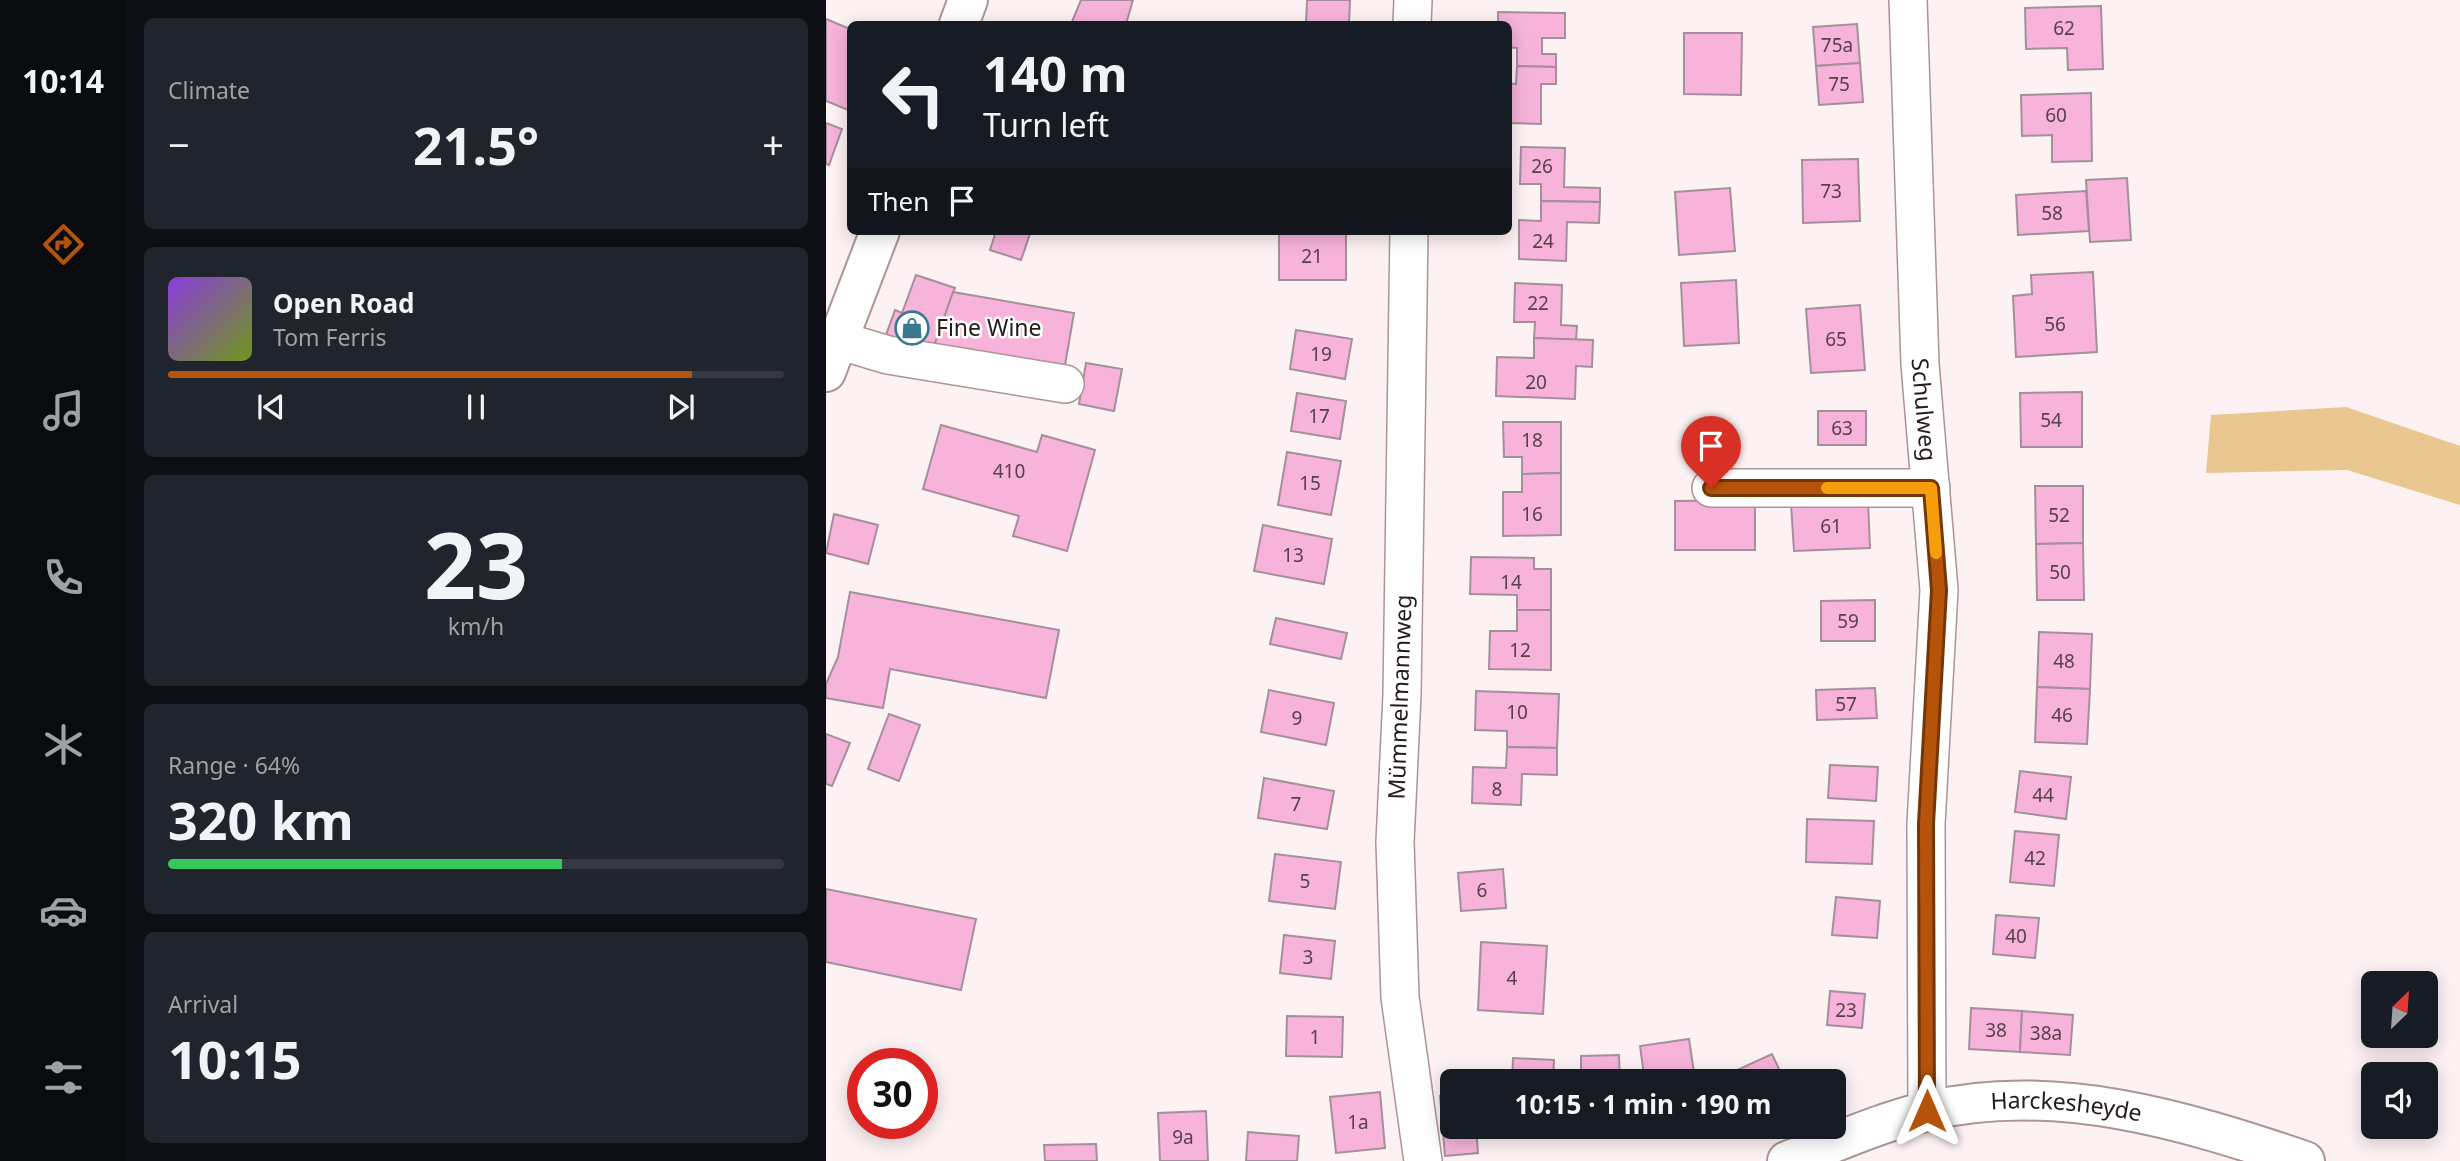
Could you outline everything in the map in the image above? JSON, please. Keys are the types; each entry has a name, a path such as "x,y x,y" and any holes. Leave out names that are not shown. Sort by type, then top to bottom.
{"main road":[{"path":"960,21 968,0"},
{"path":"832,356 878,235"},
{"name":"Harckesheyde","path":"1787,1161 1927,1111 1999,1101 2041,1100 2100,1106 2190,1125 2305,1161"}],"street":[{"path":"1412,21 1413,0"},
{"name":"Schulweg","path":"1908,0 1920,364 1939,590 1926,824 1927,1111"},
{"name":"Mümmelmannweg","path":"1409,235 1402,695 1395,842 1400,998 1423,1161"},
{"path":"832,356 888,355 1065,384"},
{"path":"1711,488 1931,488"}],"shaded area":[{"path":"2346,407 2460,446 2460,505 2347,470 2206,473 2211,415"}],"building":[{"path":"1081,0 1133,0 1127,21 1072,21"},
{"path":"1307,0 1350,0 1349,21 1306,21"},
{"path":"2101,6 2103,69 2068,70 2067,48 2026,49 2025,8"},
{"path":"1498,12 1565,13 1565,38 1542,38 1542,54 1556,54 1556,67 1517,66 1517,48 1512,47 1512,21 1498,21"},
{"path":"826,19 847,28 847,110 826,101"},
{"path":"1857,24 1860,63 1816,66 1813,27"},
{"path":"1684,33 1742,33 1741,95 1684,94"},
{"path":"1860,63 1863,102 1819,105 1816,66"},
{"path":"1517,66 1556,67 1556,84 1541,84 1541,124 1512,123 1512,84 1516,84"},
{"path":"2091,93 2092,161 2052,162 2052,135 2022,136 2021,95"},
{"path":"826,123 842,129 829,165 826,164"},
{"path":"1521,147 1565,148 1564,187 1600,188 1600,202 1541,201 1541,184 1520,184"},
{"path":"1858,159 1860,221 1803,223 1802,160"},
{"path":"2127,178 2131,240 2090,242 2086,180"},
{"path":"1730,188 1735,251 1679,255 1675,192"},
{"path":"2086,191 2089,231 2018,235 2016,195"},
{"path":"1541,201 1600,202 1599,223 1567,222 1566,261 1519,259 1519,220 1541,221"},
{"path":"995,235 1030,235 1021,260 990,250"},
{"path":"1279,235 1346,235 1346,280 1279,280"},
{"path":"2093,272 2097,352 2016,357 2013,296 2032,294 2031,275"},
{"path":"916,275 955,288 932,352 886,335 895,310 902,313"},
{"path":"1736,280 1739,343 1684,346 1681,283"},
{"path":"1515,283 1562,285 1561,325 1577,326 1576,340 1534,338 1535,322 1514,322"},
{"path":"953,292 1074,313 1064,371 933,349"},
{"path":"1860,305 1865,370 1811,373 1806,309"},
{"path":"1296,330 1352,339 1345,379 1290,369"},
{"path":"1534,338 1593,340 1592,367 1576,366 1575,399 1496,396 1497,357 1534,358"},
{"path":"1086,363 1122,369 1114,411 1079,404"},
{"path":"2082,392 2082,447 2021,447 2020,393"},
{"path":"1297,393 1346,401 1340,439 1291,431"},
{"path":"1818,411 1866,411 1866,445 1818,445"},
{"path":"1503,422 1561,422 1561,473 1522,474 1522,457 1504,457"},
{"path":"941,425 1037,452 1042,435 1095,450 1067,551 1013,536 1019,516 923,489"},
{"path":"1287,452 1341,461 1331,515 1278,505"},
{"path":"1561,473 1561,535 1503,536 1503,492 1522,492 1522,474"},
{"path":"2035,486 2083,486 2083,543 2036,544"},
{"path":"1755,500 1755,550 1675,550 1675,501"},
{"path":"1868,501 1870,548 1794,551 1791,504"},
{"path":"834,514 878,525 868,564 826,553"},
{"path":"1263,525 1332,539 1324,584 1254,571"},
{"path":"2083,543 2084,600 2037,600 2036,544"},
{"path":"1471,557 1534,558 1534,569 1551,569 1551,610 1517,610 1517,595 1470,594"},
{"path":"850,592 1059,630 1046,698 890,669 883,708 826,698 826,684 838,657"},
{"path":"1875,600 1875,641 1821,641 1821,601"},
{"path":"1517,610 1551,610 1551,670 1489,669 1490,631 1517,631"},
{"path":"1276,618 1347,633 1341,659 1270,644"},
{"path":"2039,632 2092,634 2090,689 2037,687"},
{"path":"2037,687 2090,689 2087,744 2035,742"},
{"path":"1875,688 1877,718 1817,720 1816,690"},
{"path":"1269,690 1334,703 1326,745 1261,732"},
{"path":"1476,691 1559,694 1557,748 1507,747 1507,731 1475,730"},
{"path":"889,714 920,725 899,781 868,769"},
{"path":"826,734 850,743 832,786 826,784"},
{"path":"1507,747 1557,748 1557,775 1522,774 1521,805 1472,803 1473,767 1506,768"},
{"path":"1830,765 1878,767 1876,801 1828,798"},
{"path":"2020,771 2071,777 2066,819 2015,812"},
{"path":"1264,778 1334,791 1327,829 1258,818"},
{"path":"1807,819 1874,821 1872,864 1806,862"},
{"path":"2015,831 2059,835 2054,886 2010,882"},
{"path":"1275,854 1341,862 1335,909 1269,901"},
{"path":"1503,869 1506,908 1461,911 1458,873"},
{"path":"826,889 976,919 961,990 826,962"},
{"path":"1836,897 1880,901 1877,938 1832,935"},
{"path":"1996,915 2039,918 2035,958 1993,954"},
{"path":"1284,935 1335,941 1331,979 1280,973"},
{"path":"1481,942 1547,946 1543,1014 1478,1010"},
{"path":"1830,991 1865,994 1862,1028 1827,1025"},
{"path":"1971,1008 2022,1011 2020,1052 1969,1049"},
{"path":"2022,1011 2073,1015 2070,1055 2020,1052"},
{"path":"1287,1016 1343,1017 1342,1057 1286,1056"},
{"path":"1689,1039 1694,1069 1643,1069 1640,1046"},
{"path":"1772,1054 1779,1069 1739,1069"},
{"path":"1619,1055 1620,1069 1581,1069 1581,1056"},
{"path":"1513,1058 1554,1060 1554,1069 1513,1069"},
{"path":"1380,1092 1385,1148 1336,1153 1330,1097"},
{"path":"1206,1111 1208,1161 1160,1161 1158,1113"},
{"path":"1248,1132 1299,1136 1297,1161 1246,1161"},
{"path":"1444,1139 1477,1139 1478,1153 1445,1156"},
{"path":"1096,1144 1097,1161 1045,1161 1044,1145"}],"slow traffic":[{"path":"1827,488 1931,488 1936,553"}],"place":[{"name":"Fine Wine","path":"912,328"}],"route":[{"path":"1711,488 1931,488 1939,590 1926,824 1927,1111"}]}
